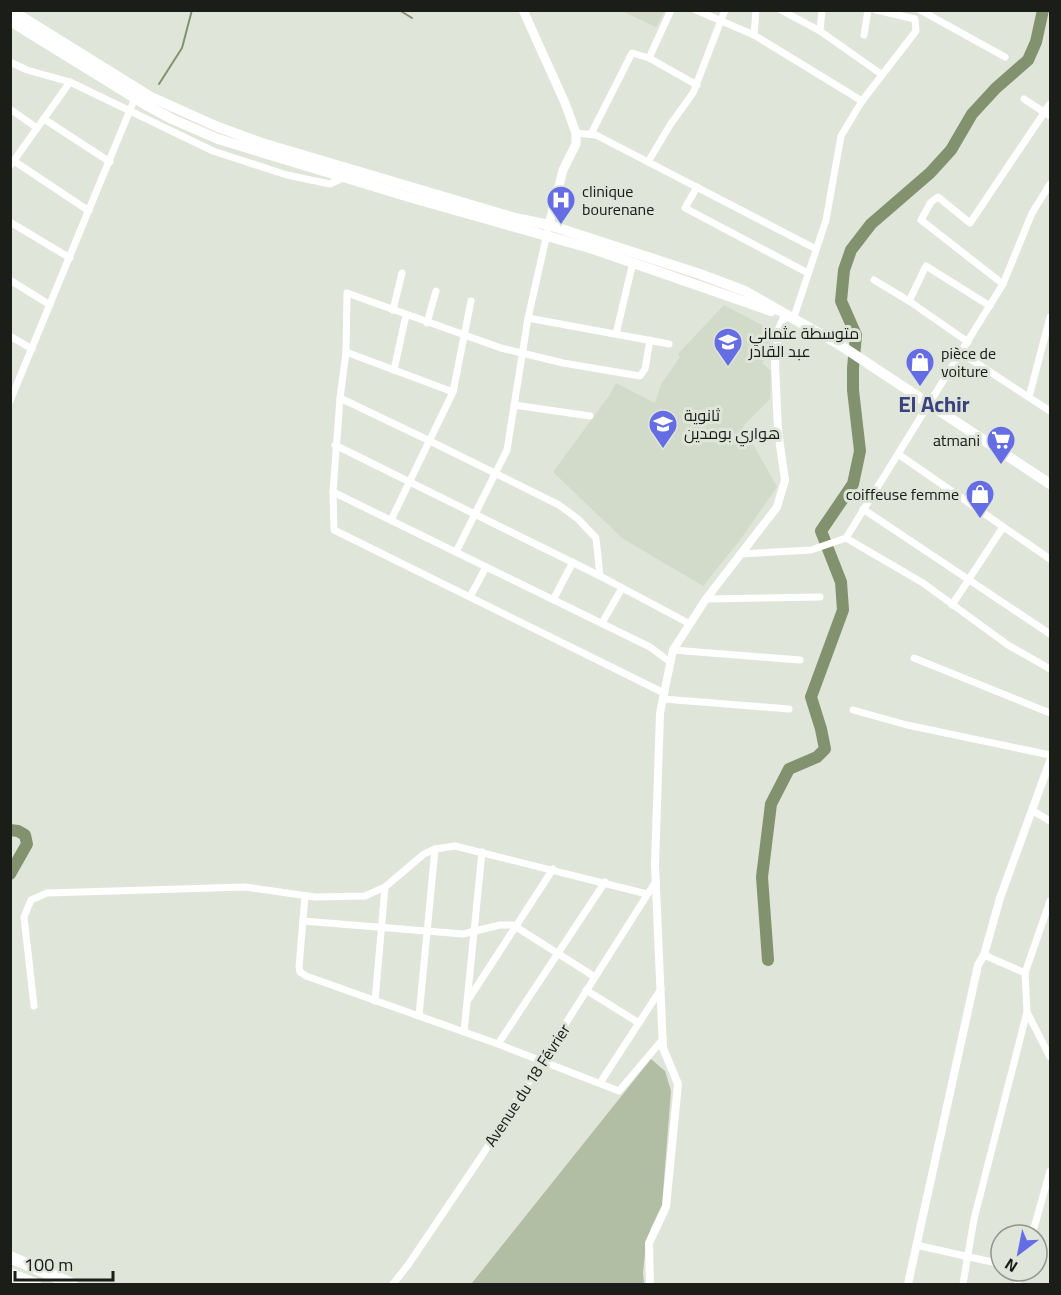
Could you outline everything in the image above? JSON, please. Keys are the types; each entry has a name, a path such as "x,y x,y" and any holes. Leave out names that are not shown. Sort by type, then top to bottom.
{"highway":[{"path":"10,1257 72,1284"},
{"path":"10,1274 35,1284"}],"main road":[{"path":"11,10 181,123 218,139 593,249 789,318 840,345 1049,481"},
{"path":"523,10 565,102 576,133 576,144 563,170 549,225"},
{"path":"10,21 135,98 149,101 262,143 514,218 549,225 700,274 745,291 772,305 789,318"}],"street":[{"path":"649,58 671,10"},
{"path":"696,10 754,35 862,101"},
{"path":"648,162 693,93 725,10"},
{"path":"754,35 756,10"},
{"path":"781,10 820,31 881,74"},
{"path":"820,31 822,10"},
{"path":"864,34 868,10"},
{"path":"876,10 915,19"},
{"path":"650,1284 649,1243 666,1207 678,1084 663,1048 656,881 660,713 673,650 706,599 777,507 785,480 778,431 775,363 778,329 789,318 808,273 826,220 841,136 881,74 916,31 915,19 918,10 1005,57"},
{"path":"591,134 632,52 649,58 697,85"},
{"path":"10,62 27,70 70,82 213,151 287,175 330,184 345,177"},
{"path":"70,82 12,164 89,212"},
{"path":"11,396 135,98"},
{"path":"1024,99 1048,114"},
{"path":"1003,284 921,220 931,202 938,197 970,223 1048,114 1050,104"},
{"path":"10,109 38,128"},
{"path":"44,119 110,162"},
{"path":"576,133 596,135 816,249"},
{"path":"740,554 811,550 846,538 1003,284 1032,213 1050,184"},
{"path":"697,187 685,208 808,273"},
{"path":"10,222 70,258"},
{"path":"456,552 507,450 528,318 549,225"},
{"path":"616,334 633,262"},
{"path":"909,301 926,266 990,306"},
{"path":"393,310 402,273"},
{"path":"10,280 50,305"},
{"path":"874,280 968,342"},
{"path":"427,322 436,291"},
{"path":"650,340 645,369 640,376 563,363 501,348 347,293 346,352 335,445 334,531 664,696 789,709"},
{"path":"391,520 453,392 471,301"},
{"path":"394,370 406,315"},
{"path":"1029,397 1050,317"},
{"path":"528,318 669,344"},
{"path":"10,336 32,349"},
{"path":"346,352 453,392"},
{"path":"961,353 1049,410 1050,401"},
{"path":"340,398 560,505 578,519 596,538 600,576"},
{"path":"514,405 590,416"},
{"path":"335,445 573,562 690,624"},
{"path":"898,454 1050,559"},
{"path":"333,492 650,647 670,662"},
{"path":"862,510 1050,634"},
{"path":"952,605 1003,527"},
{"path":"846,538 923,584 1008,645 1050,669"},
{"path":"553,600 573,562"},
{"path":"470,597 486,567"},
{"path":"602,623 622,588"},
{"path":"706,599 820,597"},
{"path":"673,650 800,660"},
{"path":"914,658 1050,713"},
{"path":"853,711 907,725 1050,755"},
{"path":"908,1284 978,965 984,955 1000,898 1049,774 1050,761"},
{"path":"1033,811 1050,821"},
{"path":"34,1006 24,917 31,900 47,893 245,886 304,896 366,896 385,887 424,854 435,849 455,846 648,894"},
{"path":"419,1016 435,849"},
{"path":"464,1032 482,852"},
{"path":"467,1002 553,869"},
{"name":"Avenue du 18 Février","path":"393,1284 408,1265 543,1060 656,881"},
{"path":"498,1044 604,882"},
{"path":"375,1001 385,887"},
{"path":"304,896 299,967 302,974 543,1060 619,1091 663,1039"},
{"path":"963,1284 974,1219 1026,1011 1025,974 1050,901"},
{"path":"303,921 463,934 500,925 516,927 595,977"},
{"path":"1042,921 1050,926"},
{"path":"984,955 1025,974"},
{"path":"600,1083 661,989"},
{"path":"586,990 639,1023"},
{"path":"1026,1011 1050,1056"},
{"path":"1035,1223 1050,1171"},
{"path":"1041,1200 1050,1203"},
{"path":"916,1245 989,1261"}],"shaded area":[{"path":"622,11 665,11 656,27"},
{"name":"ثانوية هواري بومدين","path":"724,305 771,330 768,356 762,363 771,371 770,399 743,426 777,487 740,540 703,586 622,538 553,472 616,383 655,403 661,384 680,357 678,354"},
{"path":"651,1059 665,1071 671,1091 662,1205 646,1244 644,1284 472,1283"}],"waterway":[{"path":"159,84 182,48 192,10"},
{"path":"399,10 412,18"},
{"path":"768,960 762,877 771,804 789,769 817,757 825,749 811,697 843,610 841,582 821,531 853,484 860,451 853,390 856,335 841,301 844,270 851,250 871,224 930,173 951,150 972,114 996,88 1028,60 1036,42 1043,10"},
{"path":"10,830 25,835 27,844 10,874"}],"place":[{"name":"clinique bourenane","path":"561,226"},
{"name":"متوسطة عثماني عبد القادر","path":"728,368"},
{"name":"pièce de voiture","path":"920,388"},
{"name":"ثانوية هواري بومدين","path":"663,450"},
{"name":"atmani","path":"1001,466"},
{"name":"coiffeuse femme","path":"980,520"}],"district":[{"name":"El Achir","path":"934,404"}]}
